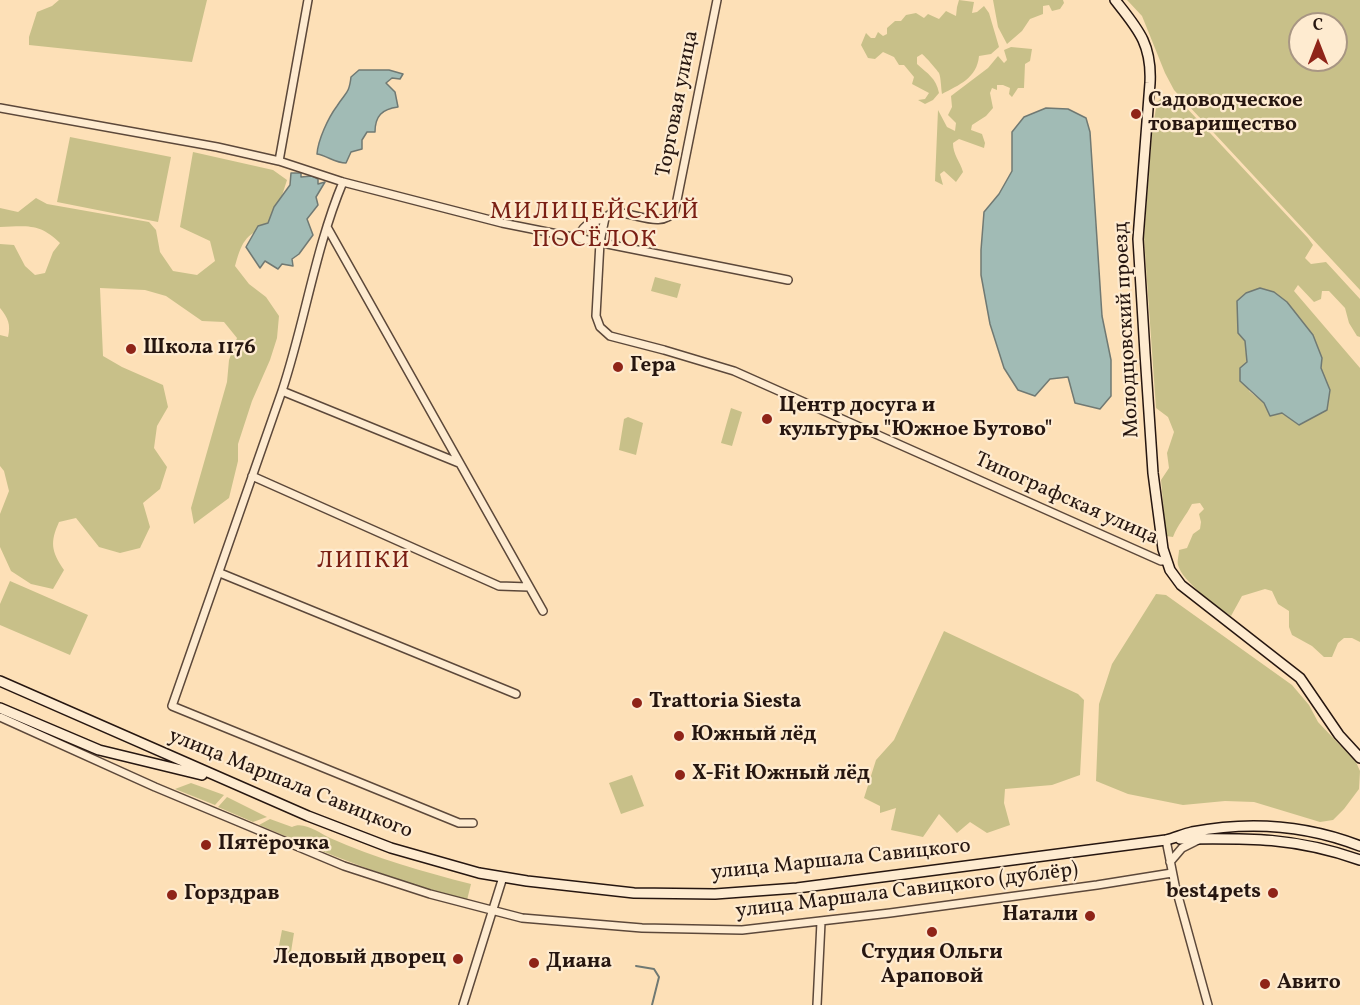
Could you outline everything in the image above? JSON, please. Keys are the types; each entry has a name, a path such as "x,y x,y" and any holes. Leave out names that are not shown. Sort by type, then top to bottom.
{"street":[{"path":"279,161 308,0"},
{"name":"Торговая улица","path":"579,238 585,226 612,213 664,220 672,216 717,0"},
{"name":"Молодцовский проезд","path":"1115,0 1143,38 1150,59 1138,239 1153,473 1166,561"},
{"path":"0,108 217,147 279,161 343,182 502,223 788,280"},
{"path":"343,182 327,227 294,355 172,706 459,823 472,824"},
{"path":"600,242 605,218"},
{"path":"327,227 543,611"},
{"name":"Типографская улица","path":"600,242 596,316 600,327 610,336 734,371 1072,522 1161,561 1166,561"},
{"path":"282,391 459,463"},
{"path":"252,476 499,586 529,587"},
{"path":"1166,561 1181,585 1300,678 1339,735 1360,758"},
{"path":"220,573 516,694"},
{"name":"улица Маршала Савицкого","path":"3,684 308,816 391,848 441,863 503,877 589,889 634,893 715,894 797,888 1167,839 1193,832 1261,826 1284,827 1325,834 1360,846"},
{"path":"0,708 114,754 225,780"},
{"name":"улица Маршала Савицкого (дублёр)","path":"0,717 155,787 344,866 492,912 541,920 642,928 742,930 821,922 1172,873"},
{"path":"1208,1005 1172,873 1167,839 1240,838 1297,843 1360,860"},
{"path":"1170,862 1182,848 1201,839"},
{"path":"463,1005 503,877"},
{"path":"817,1005 821,922"}],"shaded area":[{"path":"59,0 207,0 192,62 29,45 29,37 37,12 52,6"},
{"path":"959,0 974,2 972,13 984,6 989,13 999,47 991,54 979,56 978,64 971,75 961,84 942,94 939,73 922,54 917,57 917,64 934,80 939,93 925,104 918,100 925,99 929,93 912,84 914,77 904,65 899,65 894,57 883,52 875,59 868,58 861,45 866,33 871,38 875,38 878,32 883,36 887,34 887,28 895,21 901,21 906,15 916,13 924,18 928,14 939,19 946,11 956,16"},
{"path":"993,0 1063,0 1064,3 1060,9 1052,11 1049,5 1043,6 1043,14 1030,19 1022,31 1007,44 998,27"},
{"path":"1127,0 1360,0 1360,290 1174,90 1142,16"},
{"path":"1011,47 1032,49 1030,61 1025,64 1024,88 1018,88 1012,97 1009,94 1010,88 997,85 997,90 992,88 990,93 993,108 986,116 972,125 971,130 982,134 984,148 959,139 953,143 963,172 956,182 944,171 940,174 943,185 935,181 938,110 947,127 955,131 956,123 948,115 952,107 951,96 988,68 998,56 1004,63 1007,60 1004,50"},
{"path":"1163,97 1171,98 1176,104 1183,104 1308,238 1313,245 1305,258 1311,264 1326,262 1360,299 1360,337 1349,323 1345,308 1329,291 1322,291 1321,299 1314,302 1298,285 1294,291 1360,368 1360,642 1352,638 1344,638 1338,643 1332,657 1324,657 1312,646 1292,635 1289,627 1289,611 1278,604 1272,591 1265,589 1242,596 1231,616 1209,600 1186,578 1178,565 1179,550 1187,548 1193,534 1200,529 1199,514 1204,509 1200,503 1192,504 1173,537 1166,536 1161,480 1169,468 1167,453 1174,432 1168,417 1156,408 1144,238 1152,132 1157,102","holes":["1261,288 1274,292 1313,335 1322,358 1326,410 1299,425 1282,413 1270,416 1264,403 1249,391 1245,341 1238,333 1238,322 1246,293"]},
{"path":"70,137 171,157 158,222 57,202"},
{"path":"193,152 273,170 287,180 278,208 268,228 249,236 239,252 235,266 249,284 266,297 279,316 277,338 270,360 252,401 238,444 238,461 229,498 194,524 191,508 227,382 229,360 237,338 224,322 202,321 166,296 145,290 100,288 103,356 163,385 168,407 157,426 154,448 167,467 160,489 143,503 150,527 140,548 120,553 99,547 76,518 59,522 53,546 56,557 64,570 53,589 31,584 11,571 0,547 0,514 9,491 4,471 0,466 0,335 8,337 9,325 0,308 0,244 14,245 25,266 35,275 45,273 53,252 60,243 46,232 33,227 0,227 0,208 18,212 36,198 47,204 149,222 156,230 160,252 173,271 197,275 215,261 210,241 180,227"},
{"path":"655,277 681,284 677,298 651,291"},
{"path":"731,408 742,412 732,446 721,443"},
{"path":"628,417 643,423 636,455 619,450 624,419"},
{"path":"10,581 88,615 70,655 0,625 0,604"},
{"path":"1156,594 1166,595 1292,685 1309,705 1318,722 1356,762 1360,771 1359,789 1333,820 1320,822 1254,802 1225,801 1183,805 1128,794 1096,781 1099,704 1112,664"},
{"path":"944,631 1078,694 1084,700 1080,775 1052,785 1005,789 1004,803 1010,825 987,833 970,822 957,833 939,814 923,837 891,830 896,808 880,813 880,806 864,798 876,760 894,740"},
{"path":"632,775 644,806 621,814 609,783"},
{"path":"191,783 224,795 215,805 175,789"},
{"path":"227,797 267,817 253,822 218,807"},
{"path":"270,819 292,827 301,825 382,858 471,884 467,900 362,866 259,825"},
{"path":"282,930 294,933 290,958 277,956"}],"water":[{"path":"359,70 389,70 403,74 400,79 392,78 386,83 395,92 398,107 380,114 375,132 367,132 362,140 362,149 351,152 346,163 342,163 317,154 318,148 327,123 348,90 351,77"},
{"path":"1046,108 1068,109 1086,118 1090,132 1102,316 1111,360 1111,396 1100,409 1075,403 1068,377 1050,379 1035,396 1018,390 1004,368 990,324 981,275 984,212 999,194 1012,171 1012,132 1024,117"},
{"path":"291,173 301,173 301,177 312,176 318,179 318,184 325,182 316,197 318,205 307,219 313,235 299,254 292,259 293,266 282,264 278,269 265,261 260,268 246,247 258,226 268,223 274,207 290,185"},
{"path":"1260,288 1274,292 1287,302 1313,335 1322,358 1321,368 1330,390 1327,410 1299,425 1282,413 1270,416 1264,403 1240,381 1240,368 1247,362 1245,341 1238,333 1237,301 1246,293"}],"waterway":[{"path":"636,966 654,969 659,977 652,1005"}],"place":[{"name":"Садоводческое товарищество","path":"1136,114"},
{"name":"Школа 1176","path":"131,349"},
{"name":"Гера","path":"618,367"},
{"name":"Центр досуга и культуры \"Южное Бутово\"","path":"767,419"},
{"name":"Trattoria Siesta","path":"637,703"},
{"name":"Южный лёд","path":"679,736"},
{"name":"X-Fit Южный лёд","path":"680,775"},
{"name":"Пятёрочка","path":"206,845"},
{"name":"best4pets","path":"1273,893"},
{"name":"Горздрав","path":"172,895"},
{"name":"Натали","path":"1090,916"},
{"name":"Студия Ольги Араповой","path":"932,932"},
{"name":"Ледовый дворец","path":"458,959"},
{"name":"Диана","path":"534,963"},
{"name":"Авито","path":"1265,984"}],"district":[{"name":"МИЛИЦЕЙСКИЙ ПОСЁЛОК","path":"595,228"},
{"name":"ЛИПКИ","path":"364,563"}]}
